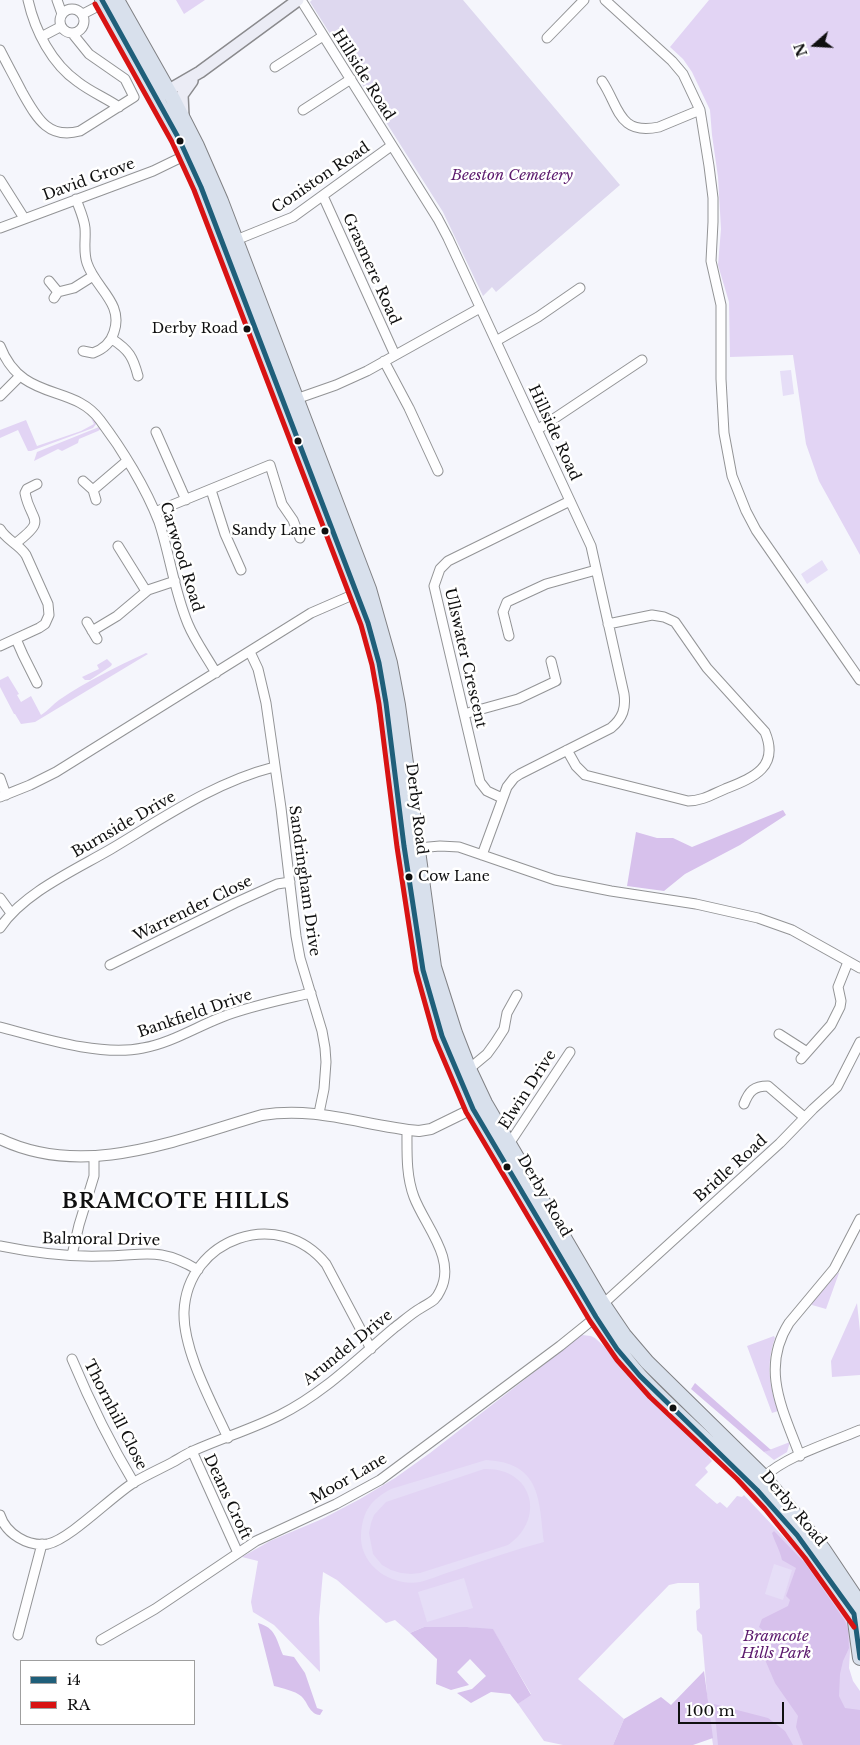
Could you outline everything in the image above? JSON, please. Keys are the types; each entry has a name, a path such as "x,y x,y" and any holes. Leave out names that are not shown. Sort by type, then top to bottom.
{"highway":[{"name":"Derby Road","path":"108,1 168,91 184,119 208,172 236,240 365,580 379,622 398,705 434,968 447,1013 469,1069 479,1106 509,1144 624,1335 647,1362 764,1477 823,1549 858,1614 860,1658"},
{"name":"Derby Road","path":"108,1 152,92 186,155 210,209 357,594 379,663 423,970 442,1036 596,1317 617,1349 640,1376 740,1472 784,1520 858,1614"}],"main road":[{"path":"152,92 168,91 200,72 299,0"},
{"path":"184,119 182,95 200,72"}],"street":[{"path":"28,0 41,37 54,57 77,82 118,107"},
{"path":"57,0 62,14 59,22 60,26 64,31 72,33 89,54 125,79 134,97"},
{"name":"Hillside Road","path":"299,0 438,219 496,341 591,546 624,694 626,704 624,710 618,722 612,728 514,778 507,786 502,798 482,855"},
{"path":"547,38 584,0"},
{"path":"605,0 672,61 689,84 700,110 710,166 713,198 711,269 721,305 721,380 724,432 732,476 756,530 860,680"},
{"path":"83,14 108,1"},
{"path":"62,14 73,9 83,14 84,23 78,30 72,33"},
{"path":"41,37 60,26"},
{"path":"275,67 286,65 323,36"},
{"path":"0,50 34,112 41,122 53,130 66,133 80,130 134,97 152,92"},
{"path":"302,110 350,79"},
{"path":"602,81 613,90 621,118 627,124 637,128 658,127 700,110"},
{"name":"Coniston Road","path":"236,240 293,217 391,146"},
{"name":"David Grove","path":"0,228 153,171 186,155"},
{"path":"0,180 24,218"},
{"name":"Grasmere Road","path":"323,196 395,355"},
{"path":"76,199 83,219 86,262 115,310 116,322 112,339 94,357 83,351"},
{"path":"49,281 56,295 74,288 93,276"},
{"path":"496,341 544,313 580,288"},
{"path":"296,400 336,385 384,361 480,308"},
{"path":"112,339 132,356 131,368 138,376"},
{"path":"0,346 7,361 20,376 0,396"},
{"path":"537,430 631,362 642,360"},
{"path":"384,361 410,408 438,471"},
{"name":"Carwood Road","path":"20,376 37,387 88,407 104,424 155,512 189,626 216,673"},
{"path":"156,432 186,500"},
{"path":"93,490 127,461"},
{"path":"155,512 273,463 282,504 293,520 298,534 287,533"},
{"path":"83,481 93,490 96,500"},
{"path":"16,543 32,530 35,524 34,516 25,493 27,489 37,484"},
{"path":"211,490 232,560 241,570"},
{"name":"Ullswater Crescent","path":"502,798 487,791 480,782 434,586 440,569 454,557 570,501"},
{"path":"0,529 22,548 49,609 48,620 42,626 0,646"},
{"path":"118,546 146,591"},
{"path":"509,636 503,612 507,602 546,584 596,570"},
{"path":"92,631 117,616 146,591 175,581"},
{"path":"0,778 3,796 56,772 311,614 357,594"},
{"path":"567,750 576,766 585,775 688,801 699,800 757,775 767,759 769,746 765,732 707,668 675,622 664,617 652,615 608,624"},
{"path":"87,622 97,639"},
{"path":"16,639 37,683"},
{"name":"Sandringham Drive","path":"250,652 258,669 266,704 300,958 322,1031 325,1048 324,1089 319,1113"},
{"path":"464,714 518,699 556,681 551,661"},
{"name":"Burnside Drive","path":"0,928 12,913 52,883 202,796 251,774 274,768"},
{"path":"418,848 452,846 555,880 696,904 758,918 792,930 860,968"},
{"name":"Warrender Close","path":"110,965 235,903 277,884 290,882"},
{"path":"0,898 12,913"},
{"path":"778,1034 804,1056 831,1025 840,1007 838,987 848,962"},
{"name":"Bankfield Drive","path":"0,1027 86,1047 118,1050 143,1048 165,1042 236,1012 311,993"},
{"path":"469,1069 487,1054 495,1043 504,1029 507,1013 518,995"},
{"name":"Bridle Road","path":"604,1304 773,1150 804,1117 837,1088 860,1042"},
{"name":"Elwin Drive","path":"509,1144 570,1052"},
{"path":"744,1104 747,1095 752,1090 760,1086 768,1086 804,1117"},
{"path":"0,1139 20,1147 43,1152 94,1156 144,1150 262,1115 294,1111 319,1113 418,1132 431,1129 479,1106"},
{"name":"Arundel Drive","path":"42,1544 63,1537 134,1483 192,1451 228,1438 282,1414 312,1396 347,1370 422,1307 430,1305 440,1293 446,1269 442,1253 414,1198 410,1184 407,1130"},
{"path":"72,1255 94,1176 94,1156"},
{"path":"800,1456 776,1388 774,1373 776,1355 783,1332 834,1269 860,1219"},
{"path":"228,1438 197,1366 187,1334 184,1312 191,1283 198,1270 220,1248 247,1236 267,1234 295,1240 313,1251 326,1264 371,1349"},
{"name":"Balmoral Drive","path":"0,1246 27,1251 72,1255 103,1256 158,1253 179,1259 198,1270"},
{"name":"Moor Lane","path":"100,1640 155,1609 265,1536 336,1504 380,1480 596,1317"},
{"name":"Thornhill Close","path":"72,1360 93,1408 134,1483"},
{"path":"764,1477 774,1468 860,1430"},
{"name":"Deans Croft","path":"192,1451 238,1553"},
{"path":"0,1515 11,1532 21,1539 42,1544 18,1636"}],"green space":[{"path":"176,0 205,0 184,14"},
{"name":"Beeston Cemetery","path":"312,0 463,0 620,185 496,292 492,287 483,296 443,212 310,2"},
{"path":"709,0 860,0 860,555 819,481 806,444 793,355 730,357 729,302 718,265 721,229 718,177 710,110 692,72 683,59 670,47"},
{"path":"91,418 97,423 93,428 31,451 28,451 18,430 0,438 0,430 26,420 37,446 81,431 94,424"},
{"path":"99,427 101,429 79,439 78,443 62,451 58,449 34,461 37,452"},
{"path":"146,653 148,654 35,722 21,724 0,687 0,680 8,676 19,694 17,695 21,702 31,696 41,715 59,700 80,687"},
{"path":"107,659 112,664 111,666 90,680 85,680 82,677 99,669 97,665"},
{"path":"783,810 786,815 740,845 685,874 664,891 627,886 636,832 657,838 673,838 692,847"},
{"path":"838,1273 826,1309 812,1305 812,1303"},
{"path":"857,1303 860,1331 860,1375 832,1377 831,1361"},
{"name":"Bramcote Hills Park","path":"582,1335 595,1338 607,1349 641,1389 708,1452 712,1461 705,1468 708,1472 695,1485 717,1504 720,1502 727,1508 737,1496 742,1497 744,1495 808,1563 843,1613 851,1635 849,1668 853,1681 860,1691 860,1745 713,1745 702,1635 697,1630 696,1611 700,1608 699,1583 669,1585 578,1679 624,1719 613,1745 563,1745 544,1741 518,1704 531,1694 493,1630 467,1627 424,1627 410,1633 395,1620 386,1623 337,1580 323,1572 319,1618 320,1672 274,1625 253,1612 251,1602 258,1561 242,1557 270,1541 322,1519 395,1478"},
{"path":"774,1336 770,1357 770,1374 772,1392 778,1411 772,1413 747,1346"},
{"path":"695,1383 771,1450 764,1452 691,1389"},
{"path":"790,1442 787,1452 774,1460 764,1452"},
{"name":"Bramcote Hills Park","path":"774,1531 805,1563 845,1621 848,1629 849,1648 840,1674 839,1696 845,1708 860,1710 860,1745 803,1745 796,1727 798,1716 775,1683 760,1648 764,1643 787,1643 788,1639 786,1634 766,1633 759,1627 762,1619 788,1606 790,1600 786,1596 796,1568 782,1560 772,1533"},
{"path":"258,1623 272,1631 283,1655 294,1657 305,1673 317,1708 323,1710 320,1715 313,1712 298,1694 274,1686"},
{"path":"424,1627 493,1629 531,1695 518,1704 510,1694 491,1692 471,1703 457,1693 472,1689 486,1676 470,1659 457,1672 469,1685 451,1690 436,1684 437,1659 410,1633"},
{"path":"704,1671 713,1738 693,1745 613,1745 624,1719 661,1697 671,1705"},
{"path":"714,1704 768,1718 785,1731 793,1745 718,1745"}],"shaded area":[{"path":"791,370 794,394 783,396 780,371"},
{"path":"822,560 828,570 807,584 801,574"},
{"path":"486,1460 504,1463 518,1468 534,1486 541,1511 544,1542 420,1582 398,1581 379,1572 371,1564 365,1555 361,1534 364,1518 369,1507 378,1497 391,1489","holes":["484,1469 500,1471 513,1476 523,1485 529,1496 530,1509 527,1521 520,1534 508,1545 420,1573 411,1574 391,1570 382,1565 373,1554 369,1533 371,1523 374,1515 386,1502"]},
{"path":"774,1564 792,1570 783,1600 765,1594"},
{"path":"464,1578 473,1608 427,1622 418,1592"}],"transit line":[{"name":"i4","path":"102,0 179,139 201,187 368,623 379,663 386,703 404,846 423,970 442,1036 473,1109 596,1317 617,1349 640,1376 757,1490 797,1535 854,1614 860,1658"},
{"name":"RA","path":"95,4 172,142 194,190 361,625 372,665 379,704 397,847 416,971 435,1039 466,1112 590,1321 617,1360 650,1397 737,1479 765,1509 805,1558 854,1627"}],"place":[{"name":"Derby Road","path":"247,329"},
{"name":"Sandy Lane","path":"325,531"},
{"name":"Cow Lane","path":"409,877"}],"district":[{"name":"BRAMCOTE HILLS","path":"176,1202"}]}
